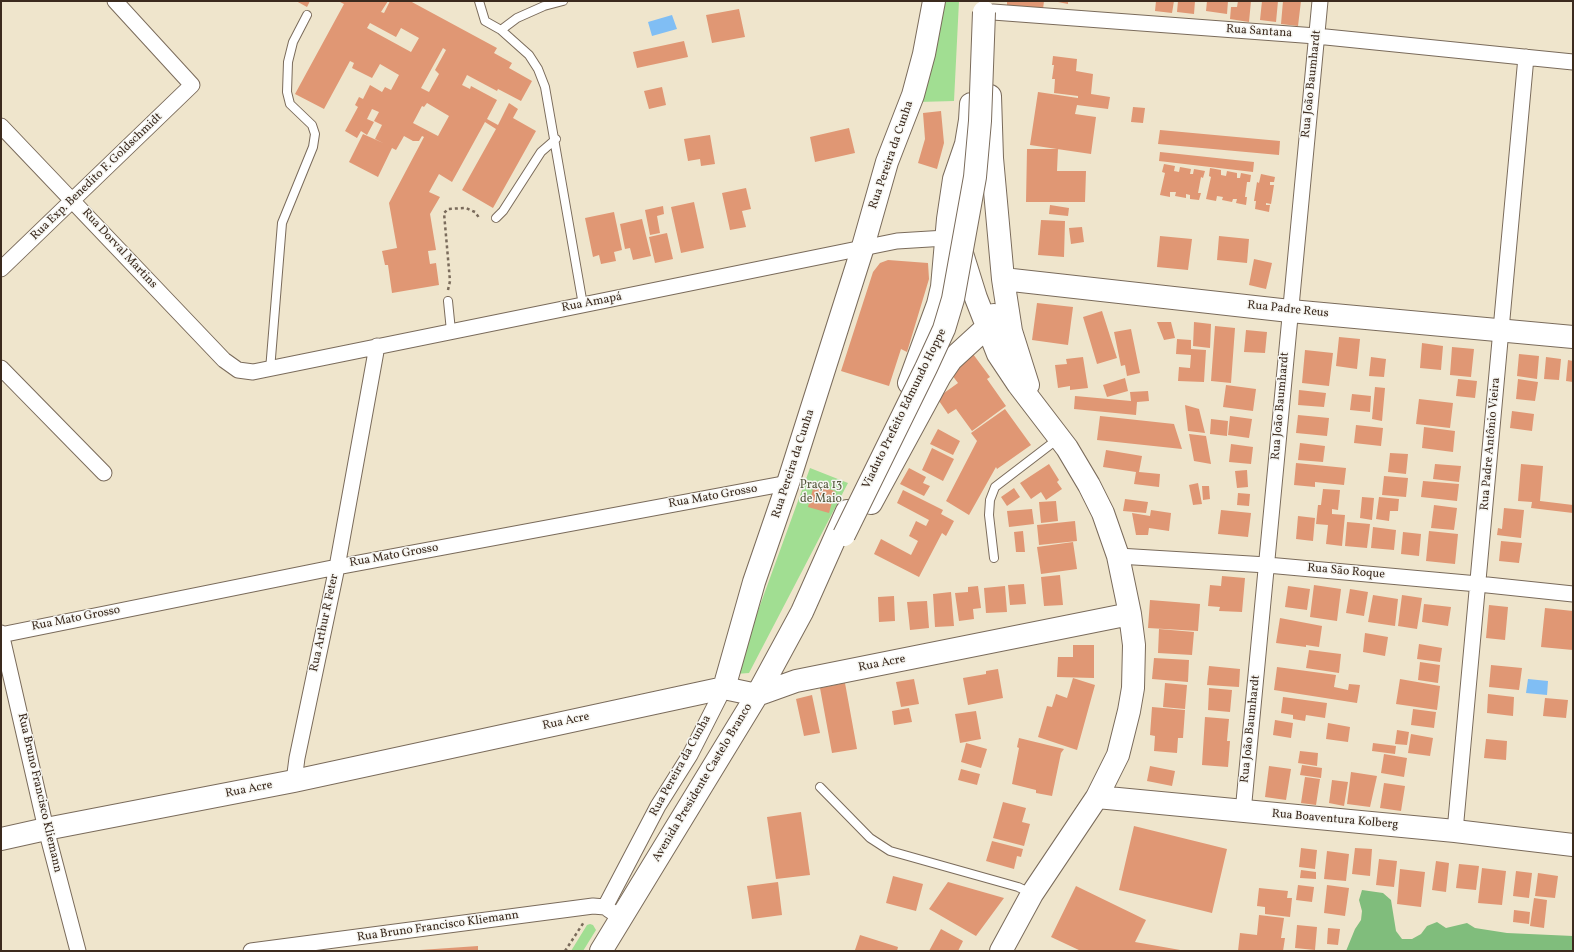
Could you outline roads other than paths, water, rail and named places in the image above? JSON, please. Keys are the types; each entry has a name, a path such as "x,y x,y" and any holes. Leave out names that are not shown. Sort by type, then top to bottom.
{"main road":[{"name":"Rua Pereira da Cunha","path":"724,688 754,582 788,483 862,250 887,162 912,95 922,61 934,1"},
{"name":"Avenida Presidente Castelo Branco","path":"601,951 606,910 757,695 802,612 837,533 913,375 938,304 942,287 946,238 954,179 966,144 970,120 975,12 986,6"},
{"path":"986,6 995,196 1004,288 1011,331 1033,402"},
{"name":"Viaduto Prefeito Edmundo Hoppe","path":"802,612 844,535 944,329 953,299 975,177 980,121 986,6"},
{"path":"954,179 969,178 979,181 991,190 995,196"},
{"path":"950,206 965,264 998,354 1018,384 1060,437 1103,513 1118,556 1130,614 1134,661 1129,711 1118,755 1098,797 1032,894 1001,951"},
{"name":"Avenida Presidente Castelo Branco","path":"802,612 850,540 940,376 951,360 987,327 1004,288"},
{"name":"Rua Padre Reus","path":"1004,288 1290,311 1573,337"},
{"path":"938,304 936,320 938,331 950,338 986,346 998,354"},
{"name":"Rua Acre","path":"1,839 294,781 724,688 757,695 796,681 1130,614"},
{"name":"Rua Boaventura Kolberg","path":"1098,797 1455,831 1573,845"}],"street":[{"name":"Rua Exp. Benedito F. Goldschmidt","path":"1,269 74,201 192,85 115,1"},
{"name":"Rua João Baumhardt","path":"1243,812 1320,1"},
{"name":"Rua Santana","path":"986,6 1316,36 1573,62"},
{"name":"Rua Padre Antônio Vieira","path":"1455,831 1526,57"},
{"name":"Rua Dorval Martins","path":"1,126 224,360 238,370"},
{"name":"Rua Amapá","path":"238,370 253,372 270,370 450,331 862,250 898,241 946,238"},
{"name":"Rua Arthur R Feter","path":"294,781 297,758 337,567 377,346"},
{"path":"1,368 104,474"},
{"name":"Rua Mato Grosso","path":"1,634 337,567 788,483"},
{"name":"Rua São Roque","path":"1118,556 1267,565 1573,594"},
{"name":"Rua Bruno Francisco Kliemann","path":"1,634 46,829 78,951"},
{"name":"Rua Pereira da Cunha","path":"606,910 658,806 690,755 724,688"},
{"name":"Rua Bruno Francisco Kliemann","path":"251,951 606,910"}],"lane":[{"path":"479,1 485,21 501,30 530,55 546,87 556,139 582,305"},
{"path":"501,30 517,18 544,6 563,1"},
{"path":"270,370 282,223 313,147 314,134 312,125 290,104 287,92 288,62 293,42 307,16"},
{"path":"496,218 503,211 541,152 556,139"},
{"path":"448,301 450,331"},
{"path":"994,558 989,515 990,500 995,487 1060,437"},
{"path":"820,787 870,838 890,851 1018,887 1032,894"}],"water":[{"path":"672,15 677,29 652,36 648,22"},
{"path":"1528,679 1548,681 1547,695 1526,693"}],"park label":[{"name":"Praça 13 de Maio","path":"821,493"}]}
